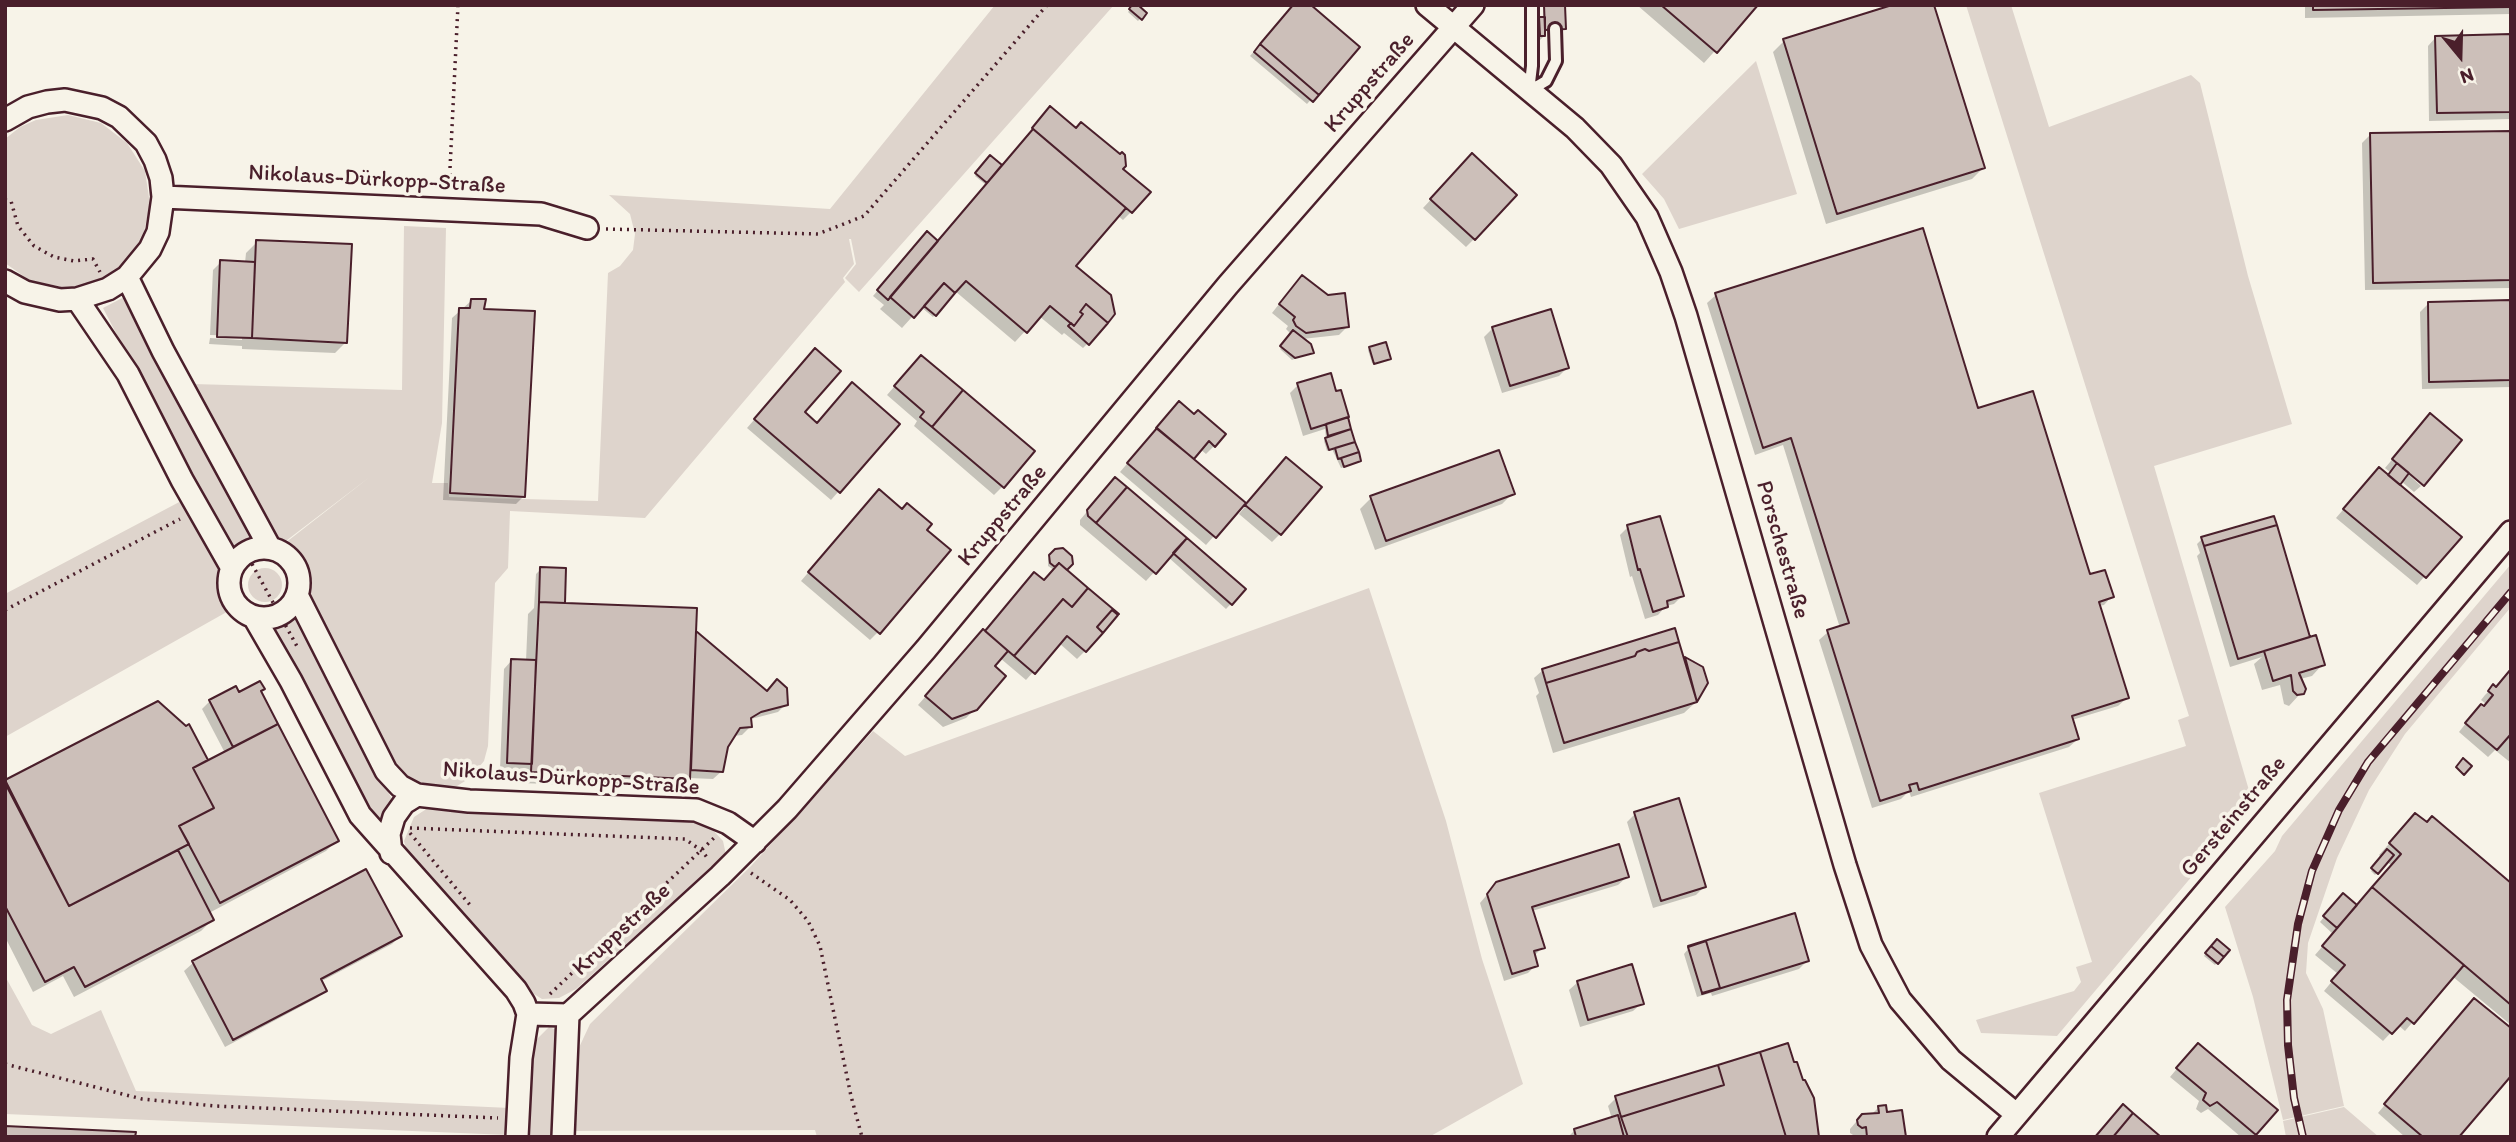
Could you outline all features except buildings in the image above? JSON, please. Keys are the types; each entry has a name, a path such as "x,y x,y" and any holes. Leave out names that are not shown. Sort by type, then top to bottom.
{"street":[{"path":"1427,5 1454,27"},
{"name":"Kruppstraße","path":"568,1015 727,869 788,809 919,657 1228,285 1473,5"},
{"name":"Porschestraße","path":"1454,27 1575,128 1611,165 1647,217 1671,272 1724,443 1844,866 1871,945 1900,1000 1951,1060 2017,1114"},
{"path":"5,120 28,107 47,102 65,100 102,108 119,117 146,143 161,178 163,197 162,215 154,241 140,264 127,277 108,289 77,299 42,297 25,292 5,281"},
{"name":"Nikolaus-Dürkopp-Straße","path":"163,197 541,214 587,228"},
{"name":"Nikolaus-Dürkopp-Straße","path":"127,277 163,351 270,548 280,551 295,566 299,585 297,595 386,771 400,786 417,795 469,801 696,810 728,823 755,842"},
{"path":"77,299 128,374 232,568"},
{"name":"Gersteinstraße","path":"1997,1137 2511,532"},
{"path":"270,548 253,549 232,568 230,592 235,603 254,617 272,617 288,609 297,595"},
{"path":"254,617 359,815 516,990 527,1014 521,1058 518,1128"},
{"name":"Nikolaus-Dürkopp-Straße","path":"391,853 389,834 394,817 404,803 417,795"},
{"path":"527,1014 568,1015 563,1137"}],"lane":[{"path":"1529,91 1532,66 1532,5"},
{"path":"1529,91 1546,81 1556,61 1555,29"}],"path":[{"path":"448,209 458,5"},
{"path":"587,228 818,234 864,216 1047,5"},
{"path":"5,610 199,510"},
{"path":"548,996 702,851 728,823"},
{"path":"477,912 405,828 685,839 727,869 790,900 808,921 820,946 850,1096 862,1137"},
{"path":"5,1063 142,1099 518,1128"}],"shaded area":[{"path":"995,5 1114,5 859,292 845,278 856,264 849,239 854,264 843,278 845,282 645,518 510,511 508,568 495,583 488,746 484,761 470,778 444,790 420,785 402,773 387,757 304,597 304,570 294,555 280,547 371,476 278,547 193,384 402,390 404,226 446,228 442,423 432,483 448,483 449,497 598,501 608,273 620,266 633,250 635,234 630,214 609,195 830,209"},
{"path":"1966,5 2011,5 2049,127 2191,75 2200,83 2248,276 2292,424 2154,466 2253,804 2057,1036 1981,1033 1976,1020 2074,991 2081,982 2076,967 2092,962 2039,793 2186,746 2178,720 2189,716"},
{"path":"1756,61 1797,194 1679,229 1664,199 1642,174"},
{"path":"68,115 101,123 127,143 145,171 150,204 143,236 124,263 111,274 95,281 62,287 29,280 5,263 5,139 20,127 36,120"},
{"path":"130,294 257,542 232,556 103,308"},
{"path":"185,499 226,572 226,597 232,609 5,737 5,594"},
{"path":"2511,564 2511,607 2405,734 2369,790 2337,858 2308,943 2306,973 2323,1009 2344,1106 2283,1120 2253,997 2225,907 2275,851 2282,836"},
{"path":"265,568 277,573 282,585 277,597 265,602 253,597 248,585 253,573"},
{"path":"1369,588 1446,821 1482,959 1523,1084 1429,1137 817,1137 815,1130 573,1131 576,1054 590,1024 751,866 873,731 905,756"},
{"path":"296,616 394,803 377,826 271,629 282,626"},
{"path":"428,808 698,822 712,829 723,841 726,855 576,989 559,998 542,999 524,988 409,860 404,841 414,817"},
{"path":"5,976 32,1025 51,1034 101,1010 136,1091 510,1108 508,1135 5,1114"},
{"path":"549,1027 557,1030 555,1137 526,1137 529,1060 536,1040"},
{"path":"2344,1107 2379,1137 2286,1137 2283,1121"}],"railway":[{"path":"2303,1137 2294,1098 2288,1045 2287,1000 2298,924 2312,871 2339,810 2368,762 2511,592"}]}
